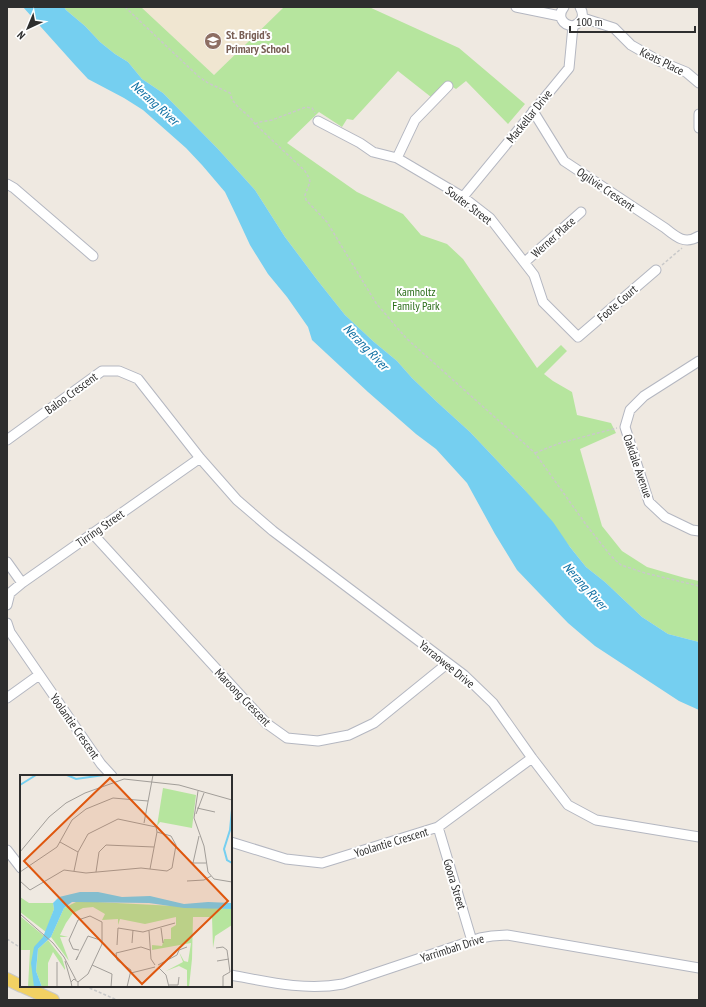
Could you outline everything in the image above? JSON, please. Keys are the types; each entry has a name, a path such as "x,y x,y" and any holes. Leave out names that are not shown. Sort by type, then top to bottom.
{"main road":[{"path":"7,979 20,986"},
{"path":"23,987 53,1000"}],"street":[{"path":"516,7 562,11 562,20 573,26 580,23 583,18 583,12 580,7"},
{"name":"Keats Place","path":"583,18 614,28 631,45 660,61 686,72 699,83"},
{"name":"Mackellar Drive","path":"463,197 569,68 573,26"},
{"path":"397,158 415,120 448,86"},
{"name":"Ogilvie Crescent","path":"533,111 564,161 675,236 684,240"},
{"path":"699,114 699,127"},
{"name":"Souter Street","path":"318,121 360,143 373,152 397,158 463,197 490,218 534,275 544,302 578,337"},
{"path":"7,184 14,188 93,256"},
{"name":"Werner Place","path":"524,262 581,212"},
{"path":"684,240 693,240 699,236"},
{"name":"Foote Court","path":"578,337 656,270"},
{"name":"Oakdale Avenue","path":"699,361 644,396 630,410 625,427 649,502 665,517 692,530 699,531"},
{"name":"Baloo Crescent","path":"7,440 102,371 119,371 138,380 200,458"},
{"name":"Tirring Street","path":"7,604 10,593 22,583 200,458"},
{"name":"Yarraowee Drive","path":"200,458 237,500 273,531 464,675 493,703 568,805 596,820 699,837"},
{"name":"Maroong Crescent","path":"92,533 266,723 287,738 318,741 349,735 374,723 448,663"},
{"path":"7,562 22,583"},
{"path":"7,623 10,632 39,675 7,698"},
{"name":"Yoolantie Crescent","path":"39,675 101,764 111,775"},
{"name":"Yoolantie Crescent","path":"232,842 286,859 322,863 438,827 532,758"},
{"name":"Goora Street","path":"438,827 472,941"},
{"path":"7,850 20,867"},
{"name":"Yarrimbah Drive","path":"232,974 290,985 311,986 344,984 480,938 507,935 699,968"}],"path":[{"path":"125,7 198,76 208,83 230,93 233,101 240,109 251,117 255,124 305,171 310,182 305,195 306,200 327,222 376,303 406,338 535,453 587,526 611,556 621,565 645,573 699,586"},
{"path":"255,124 272,120 306,107 312,108 318,121"},
{"path":"656,270 682,249 684,240"},
{"path":"535,453 567,441 615,428 625,427"},
{"path":"7,939 20,947"},
{"path":"87,987 117,1000"}],"shaded area":[{"name":"St. Brigid's Primary School","path":"141,7 284,7 214,75"}],"green space":[{"name":"Kamholtz Family Park","path":"64,7 141,7 214,75 284,7 369,7 459,48 525,104 508,124 466,81 456,89 446,83 431,97 398,71 353,120 347,119 342,127 319,112 287,143 357,192 403,214 421,235 447,244 463,259 537,368 561,345 567,351 544,374 572,392 577,415 611,423 616,433 580,449 602,526 622,551 647,567 699,581 699,642 668,634 642,617 605,582 586,567 523,488 470,432 412,378 397,361 345,315 285,237 255,190 218,149 163,93 142,79 128,62 100,42"}],"water":[{"name":"Nerang River","path":"23,7 64,7 100,42 128,62 142,79 163,93 218,149 255,190 285,237 345,315 397,361 412,378 470,432 553,522 586,567 605,582 642,617 668,634 699,642 699,710 679,701 595,646 568,623 539,593 517,570 467,483 436,449 416,434 368,392 312,340 308,327 287,297 268,274 250,245 225,192 202,165 186,148 143,110 88,79"}],"place":[{"name":"St. Brigid's Primary School","path":"213,41"}]}
